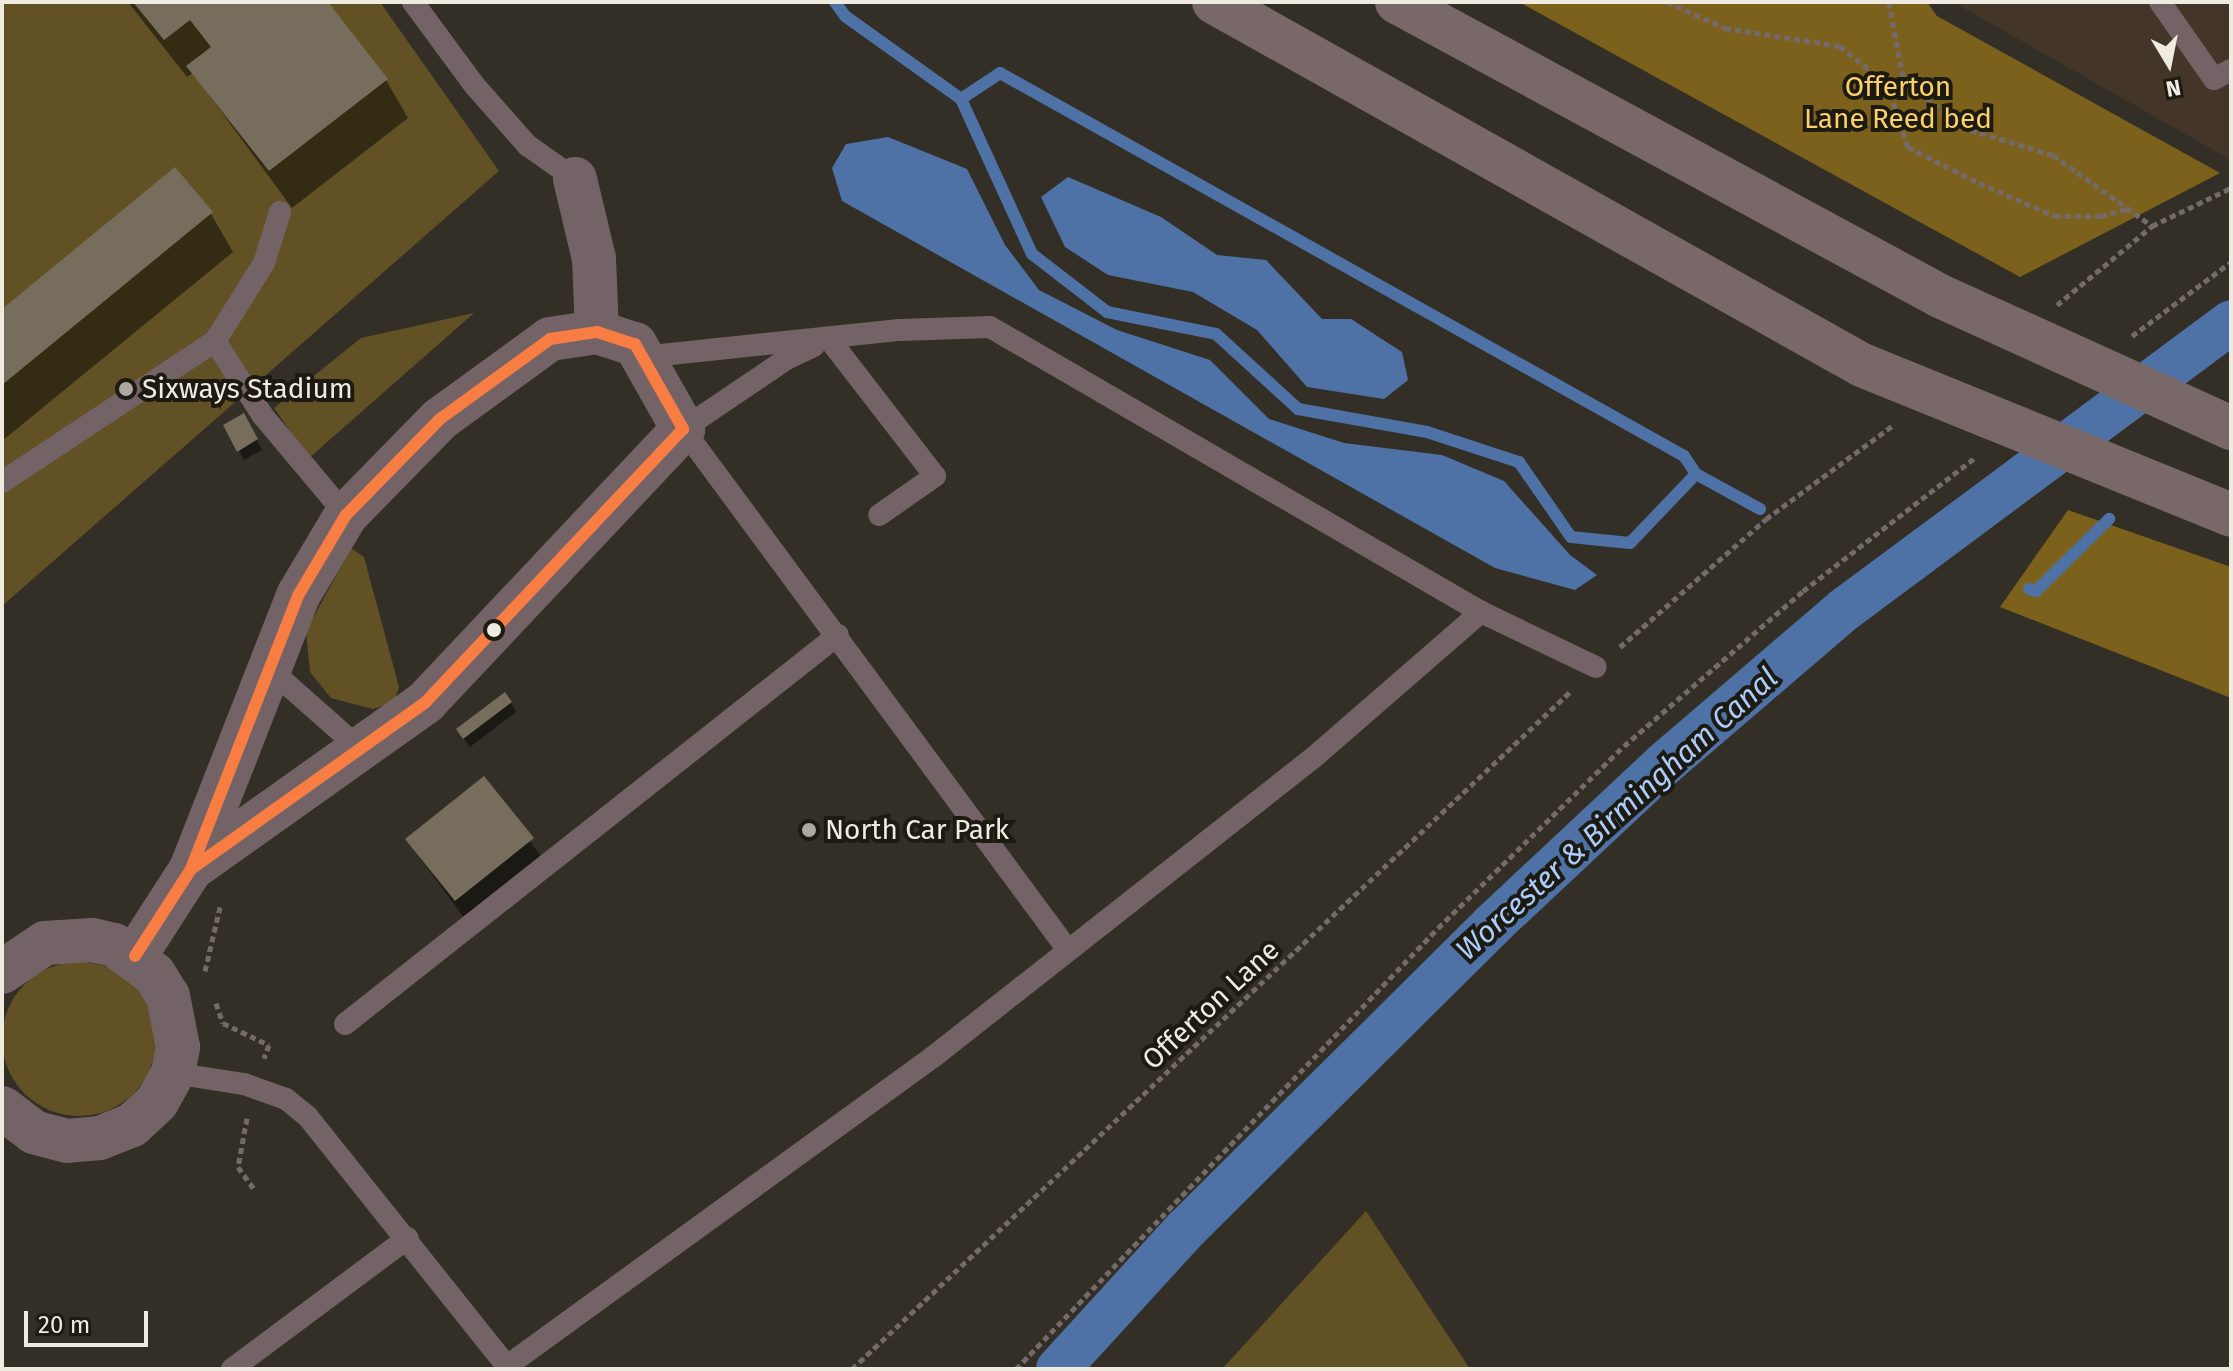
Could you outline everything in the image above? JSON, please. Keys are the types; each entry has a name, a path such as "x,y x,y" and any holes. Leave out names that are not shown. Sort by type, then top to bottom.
{"highway":[{"path":"1214,2 1862,365 2231,515"},
{"path":"1397,2 1940,296 2231,428"}],"street":[{"path":"575,179 594,259 597,332"},
{"path":"135,956 191,869 272,671 299,594 346,515 440,419 550,339 597,332 635,344 683,429 426,702 191,869"},
{"path":"2,972 24,953 69,939 114,945 135,956 168,996 177,1021 173,1073 157,1102 140,1118 100,1138 56,1138 34,1132 3,1111"}],"lane":[{"path":"413,2 475,86 527,145 575,179"},
{"path":"2160,2 2214,79 2231,70"},
{"path":"2,482 215,341 264,263 280,212"},
{"path":"642,357 900,330 990,327 1481,612 1596,667"},
{"path":"829,339 788,358 683,429 1068,950"},
{"path":"829,339 935,476 879,515"},
{"path":"215,341 263,416 346,515"},
{"path":"173,1073 254,1087 286,1099 308,1117 408,1238 507,1366 933,1057 1313,758 1481,612"},
{"path":"345,1024 838,635"},
{"path":"272,671 359,748"},
{"path":"232,1369 408,1238"}],"path":[{"path":"1667,2 1725,28 1840,46 1887,84 1908,147 1979,183 2055,216 2128,209"},
{"path":"1889,2 1903,78 1961,127 2053,155 2152,226"},
{"path":"2129,338 2231,262"},
{"path":"1016,1369 1427,940 1624,746 1803,591 1979,455"},
{"name":"Offerton Lane","path":"852,1369 1596,667"},
{"path":"209,984 205,971 223,899"},
{"path":"214,997 223,1023 269,1045 254,1087 238,1167 254,1189"}],"shaded area":[{"name":"Sixways Stadium","path":"2,2 380,2 499,171 2,606"},
{"path":"1958,2 2231,2 2231,160 1962,7"},
{"path":"474,313 309,458 274,408 361,338"},
{"path":"351,548 364,557 399,687 394,702 373,709 331,698 310,672 306,631"},
{"path":"79,962 108,968 133,985 150,1010 156,1039 150,1068 133,1093 108,1110 79,1116 50,1110 25,1093 8,1068 2,1039 8,1010 25,985 50,968"},
{"path":"1366,1211 1470,1369 1222,1369"}],"green space":[{"name":"Offerton Lane Reed bed","path":"1519,2 1927,2 1937,16 2220,173 2020,277"},
{"path":"2068,510 2231,567 2231,698 2000,607"}],"water":[{"path":"888,137 967,169 1005,245 1039,290 1117,330 1210,360 1269,419 1344,443 1442,455 1504,481 1570,555 1597,575 1575,590 1495,568 842,201 832,168 846,144"},
{"path":"1068,177 1161,217 1217,255 1266,260 1322,319 1351,319 1402,352 1408,380 1384,399 1307,387 1257,330 1193,292 1108,275 1065,247 1041,197"}],"building":[{"path":"133,2 328,2 388,79 269,171 186,66 211,47 190,20 164,40"},
{"path":"175,167 213,212 2,385 2,309"},
{"path":"244,413 258,439 237,452 223,425"},
{"path":"505,692 512,702 463,739 456,729"},
{"path":"484,776 534,838 455,901 405,839"}],"waterway":[{"path":"835,2 845,16 961,99 1032,254 1107,312 1216,334 1298,409 1427,432 1519,462 1571,537 1630,543 1696,474 1760,509"},
{"path":"961,99 1000,73 1684,456 1696,474"},
{"name":"Worcester & Birmingham Canal","path":"1058,1369 1186,1229 1492,925 1664,764 1845,609 2231,322"},
{"path":"2029,589 2036,591 2109,519"}],"transit line":[{"path":"135,956 191,869 299,594 346,515 440,419 550,339 597,332 635,344 683,429 426,702 191,869"}],"place":[{"name":"Sixways Stadium","path":"126,389"},
{"name":"North Car Park","path":"809,830"}]}
